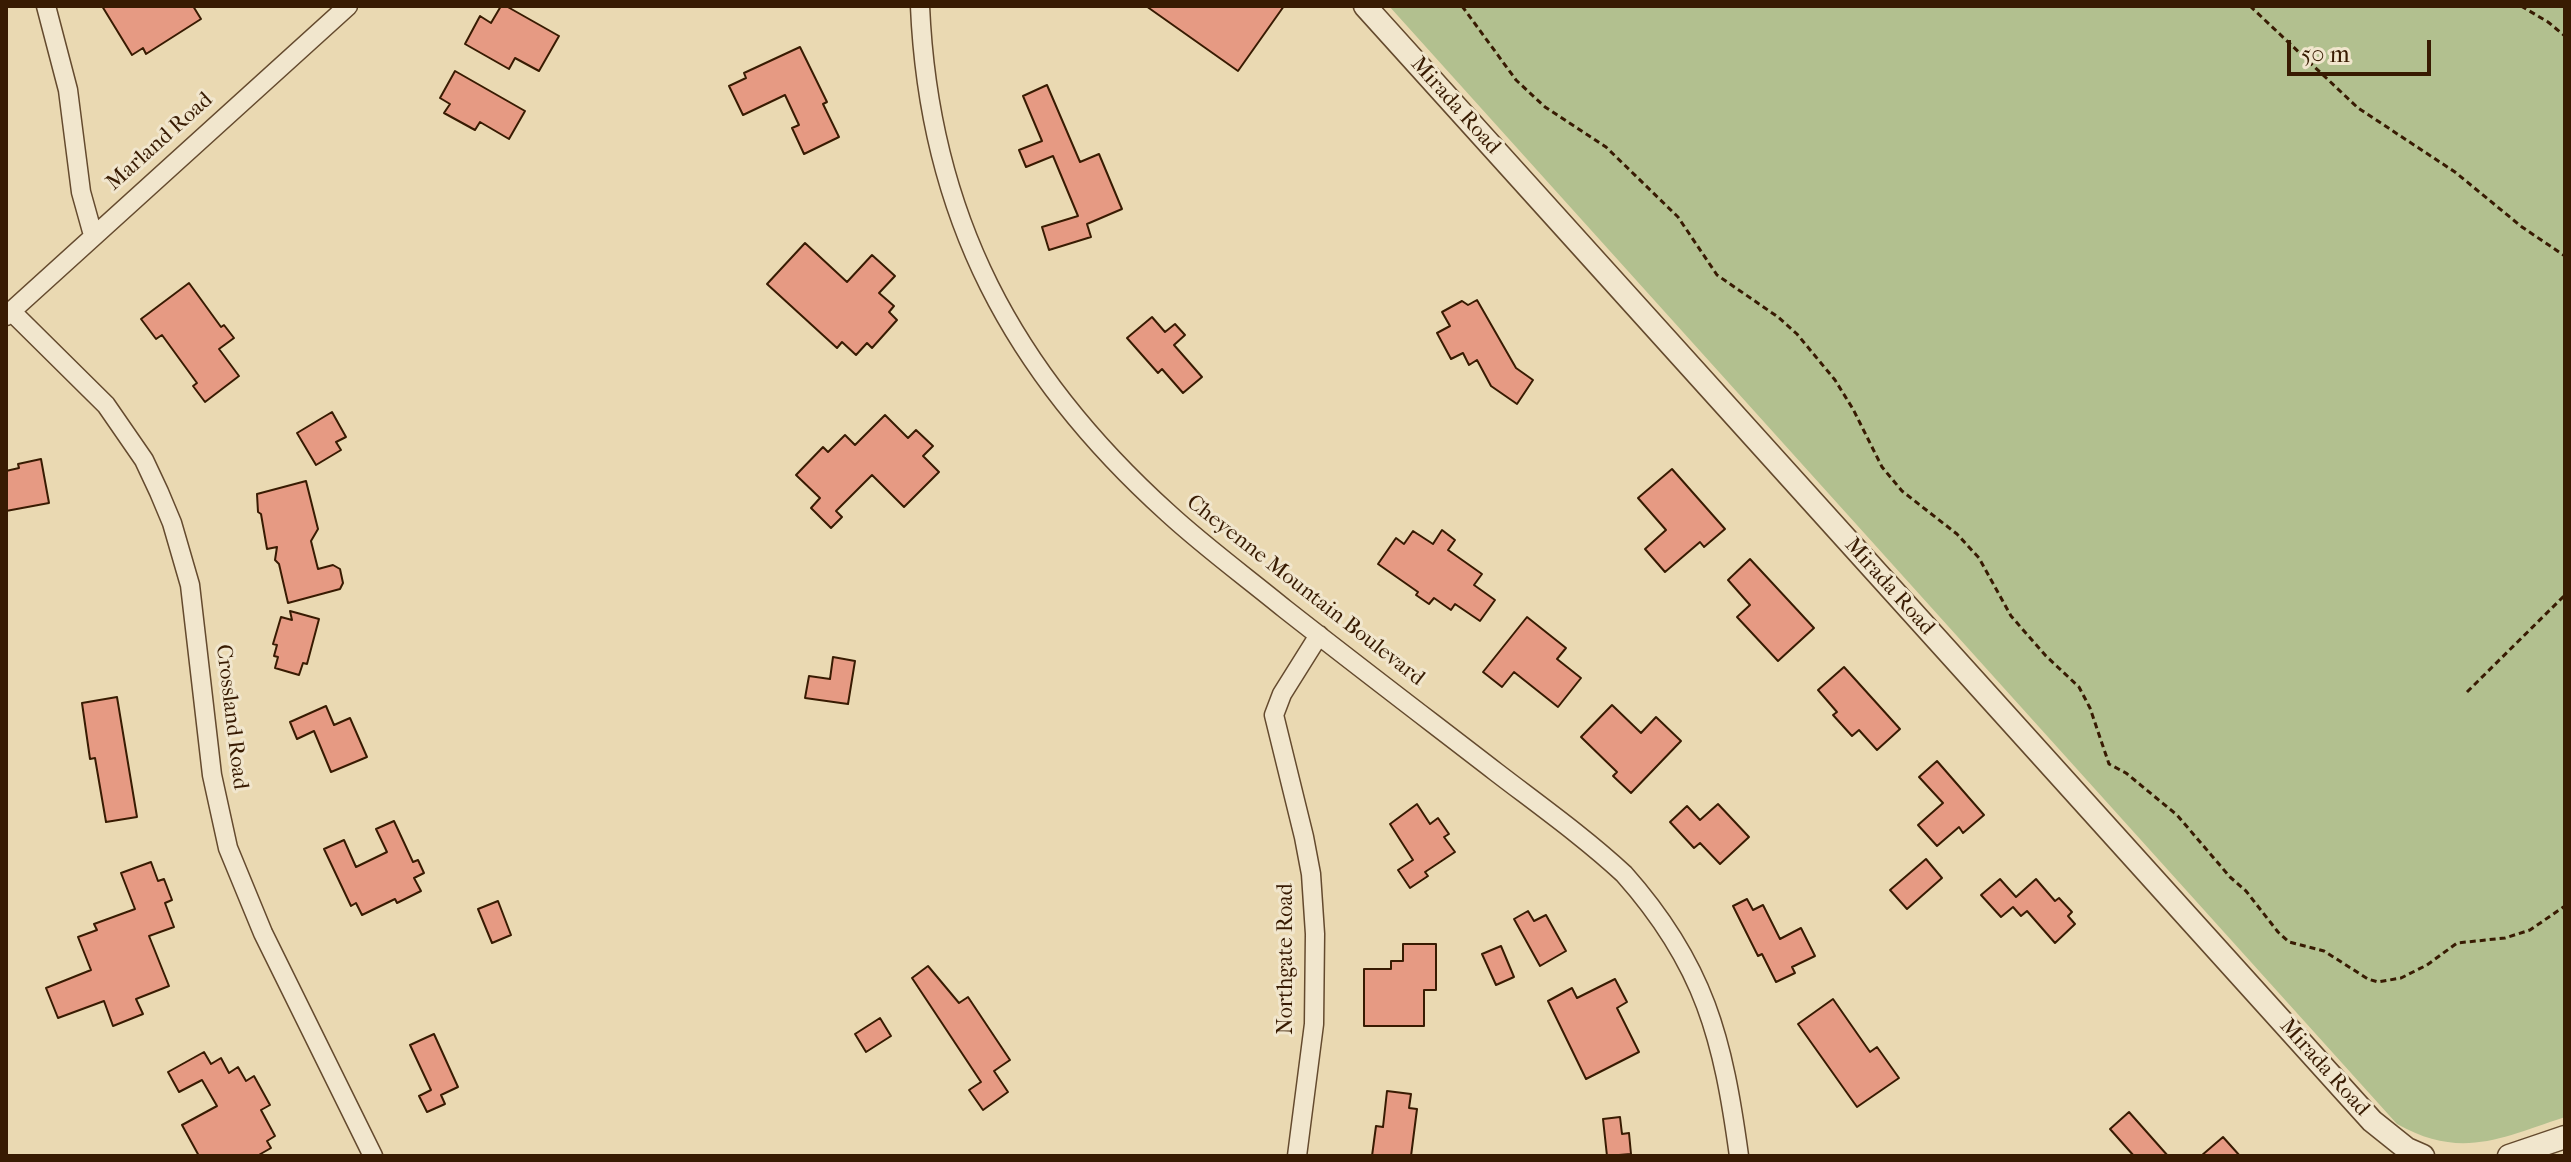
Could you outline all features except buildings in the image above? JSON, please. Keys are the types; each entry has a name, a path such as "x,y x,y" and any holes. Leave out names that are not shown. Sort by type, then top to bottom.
{"street":[{"path":"46,6 68,90 81,192 93,235"},
{"name":"Marland Road","path":"9,314 348,6"},
{"name":"Cheyenne Mountain Boulevard","path":"920,6 923,63 932,125 965,234 1016,334 1062,403 1129,476 1195,538 1603,854 1640,892 1681,950 1706,1001 1728,1081 1739,1156"},
{"name":"Mirada Road","path":"1365,6 2372,1121 2407,1149 2423,1156"},
{"name":"Crossland Road","path":"9,314 106,405 144,460 163,502 190,585 212,775 228,848 263,933 373,1156"},
{"name":"Northgate Road","path":"1297,1156 1314,1024 1315,934 1311,874 1274,715 1282,694 1319,635"},
{"path":"2509,1156 2565,1137"}],"path":[{"path":"1462,6 1516,80 1545,107 1606,147 1678,217 1717,275 1778,317 1797,334 1835,380 1882,467 1902,491 1957,534 1979,558 2011,616 2079,687 2090,708 2109,764 2126,773 2177,815 2289,942 2324,951 2368,979 2389,981 2427,965 2457,943 2505,938 2530,930 2565,906"},
{"path":"2250,6 2358,108 2455,172 2522,227 2565,256"},
{"path":"2521,6 2565,36"},
{"path":"2467,692 2565,595"}],"green space":[{"path":"1389,6 2565,6 2565,1117 2501,1138 2461,1143 2420,1135 2397,1124"}]}
